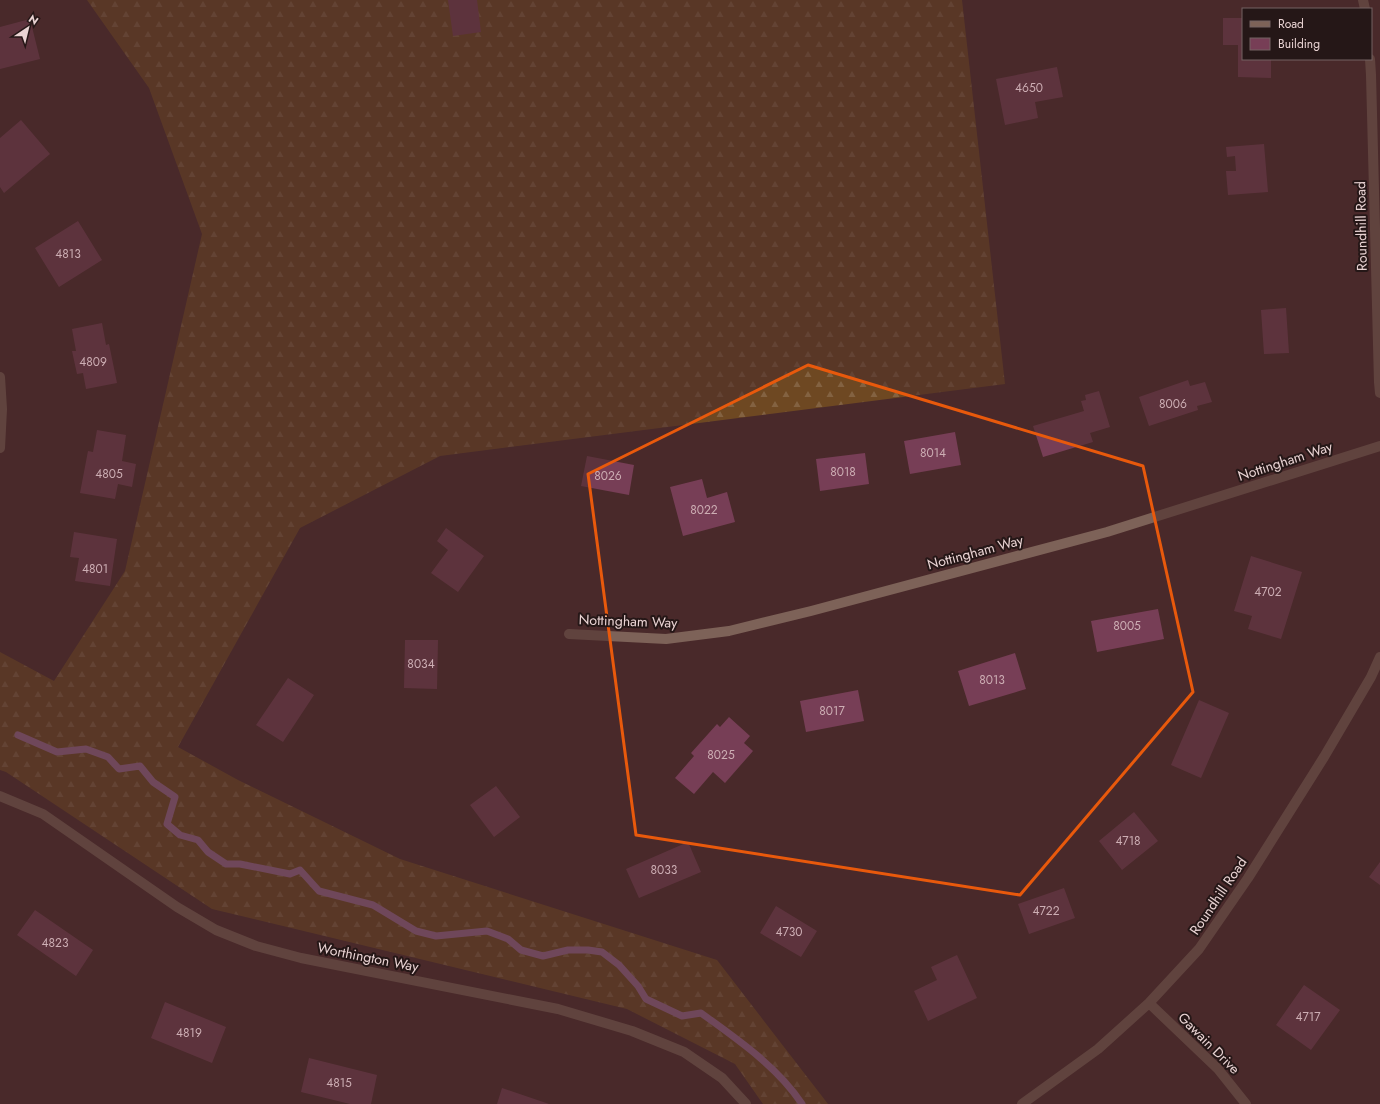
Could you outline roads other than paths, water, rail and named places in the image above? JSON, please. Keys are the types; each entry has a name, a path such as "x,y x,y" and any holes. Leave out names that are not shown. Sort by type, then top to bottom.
{"street":[{"name":"Roundhill Road","path":"1370,60 1378,382 1380,393"},
{"path":"0,377 2,409 0,448"},
{"name":"Nottingham Way","path":"569,634 666,640 729,631 811,611 1107,532 1380,446"},
{"name":"Roundhill Road","path":"1022,1104 1098,1049 1149,1003 1199,949 1248,878 1324,757 1371,677 1380,656"},
{"name":"Worthington Way","path":"0,796 43,814 178,907 216,930 256,946 301,958 558,1008 632,1031 684,1052 722,1078 746,1104"},
{"name":"Gawain Drive","path":"1149,1003 1218,1069 1246,1104"}],"waterway":[{"path":"18,735 57,752 86,749 108,757 119,769 140,766 153,782 175,797 167,824 180,835 198,840 208,852 226,864 240,864 290,874 300,870 319,891 373,905 416,931 436,936 487,931 508,939 521,950 543,956 568,950 602,952 619,965 638,986 646,999 682,1016 701,1013 742,1043 781,1078 802,1104"}]}
